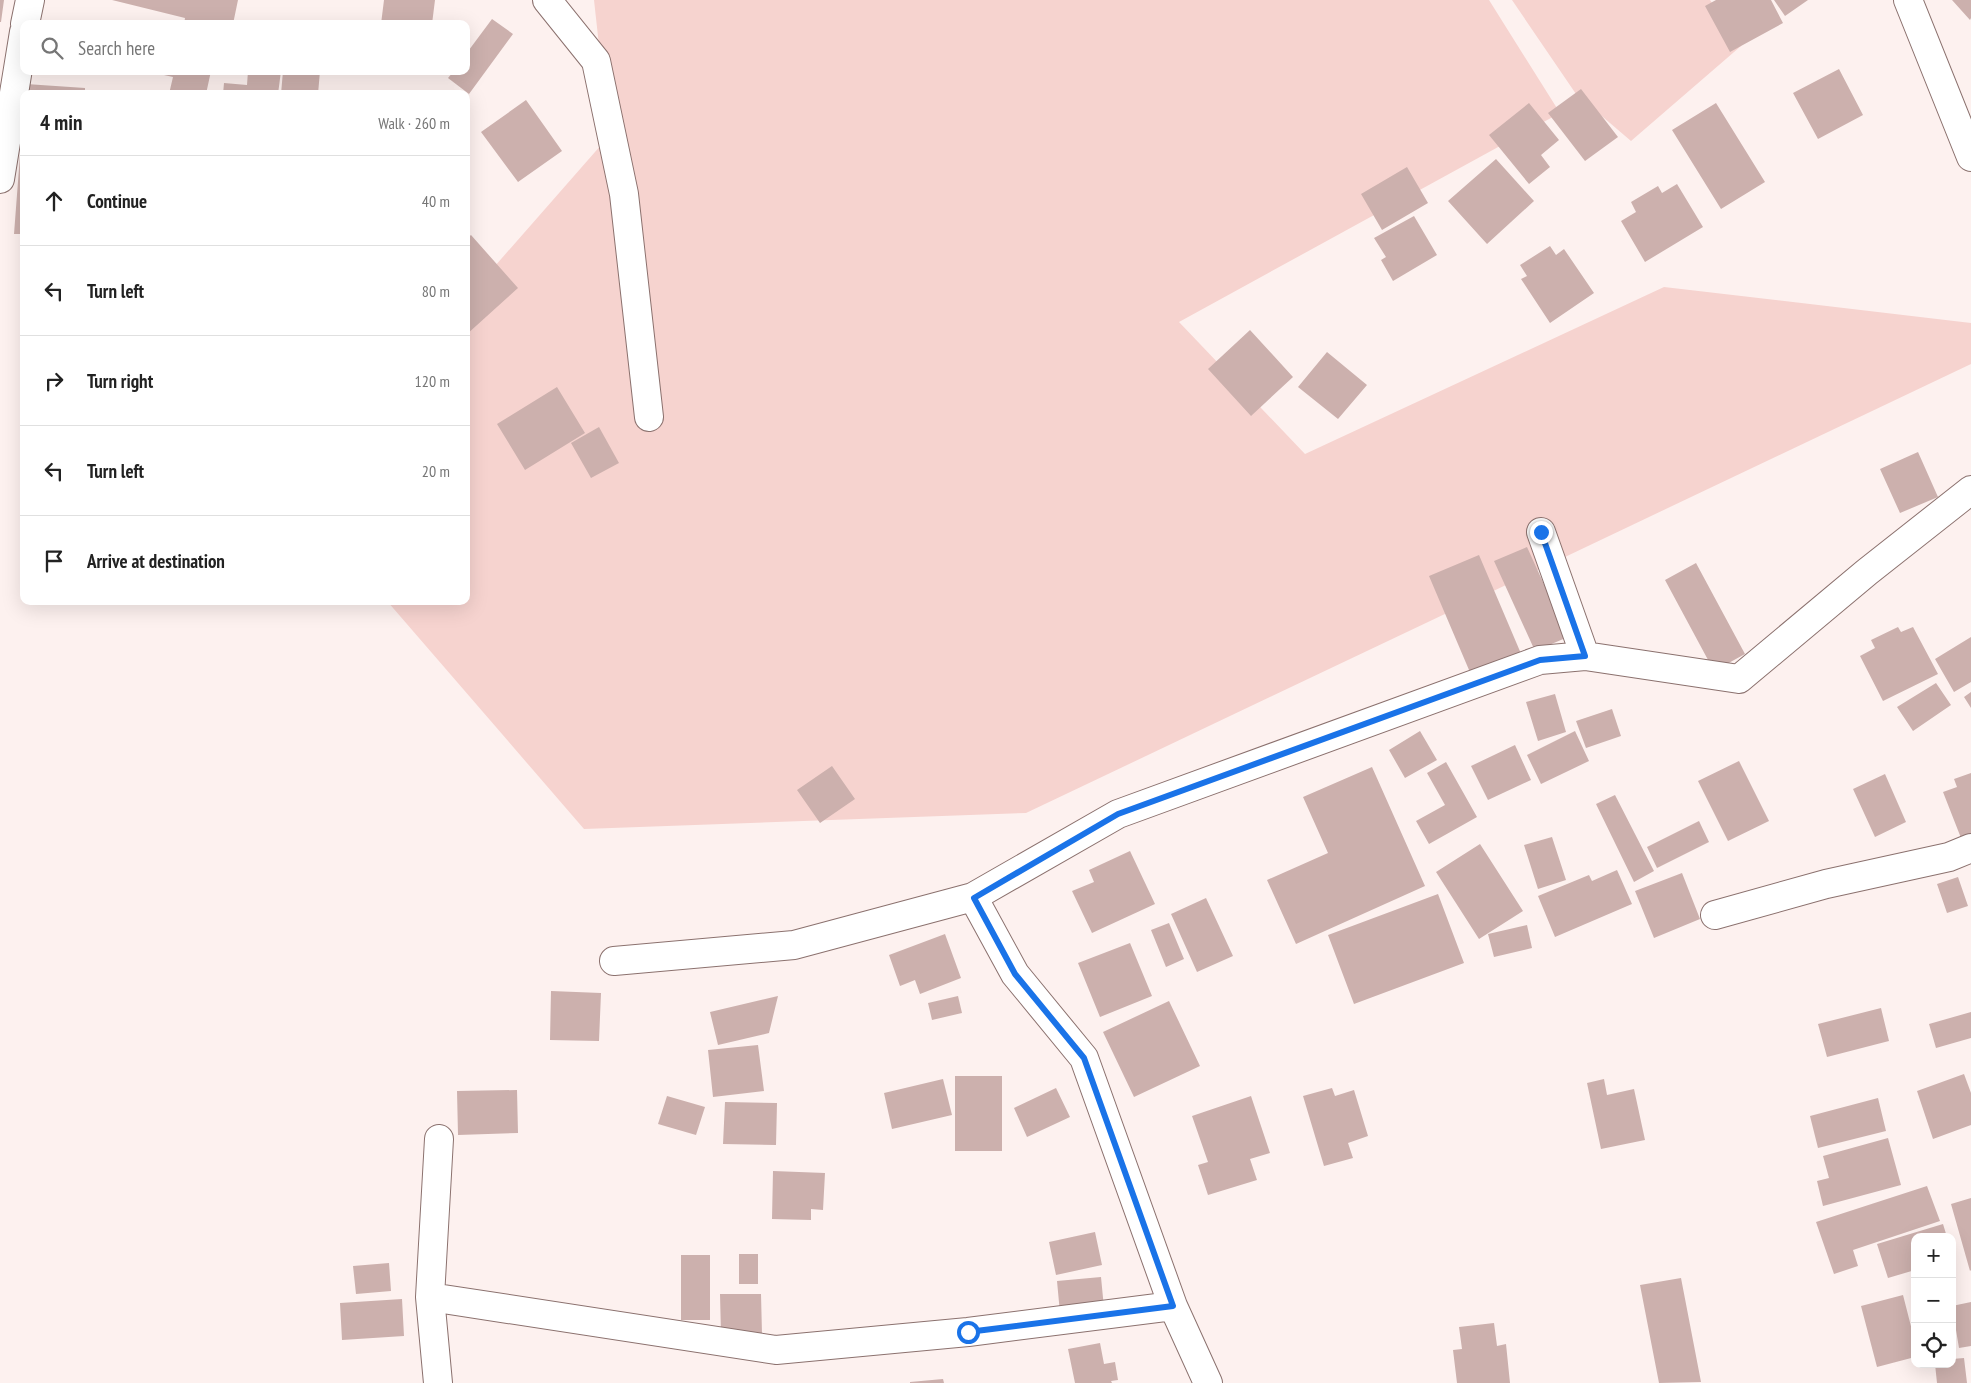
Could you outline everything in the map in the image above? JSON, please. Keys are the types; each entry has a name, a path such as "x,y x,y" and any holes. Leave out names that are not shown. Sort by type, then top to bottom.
{"street":[{"path":"26,20 30,0"},
{"path":"546,0 596,61 624,194 649,417"},
{"path":"1908,0 1971,157"},
{"path":"0,179 20,56"},
{"path":"614,962 794,945 974,898 1118,814 1540,660 1585,656 1739,679 1867,572 1971,490"},
{"path":"1541,532 1585,656"},
{"path":"1715,914 1826,884 1949,857 1971,848"},
{"path":"974,898 1015,974 1084,1058 1173,1306 1208,1383"},
{"path":"438,1383 430,1297 439,1139"},
{"path":"430,1297 776,1350 968,1332 1173,1306"}],"shaded area":[{"path":"594,0 1489,0 1560,113 1179,322 1305,454 1664,287 1971,323 1971,364 1026,813 584,829 390,605 470,605 470,294 609,136"},
{"path":"1512,0 1710,0 1741,46 1631,141 1576,94"}],"building":[{"path":"0,0 4,0 1,22 0,22"},
{"path":"112,0 238,0 234,20 185,20 185,18"},
{"path":"384,0 435,0 432,20 382,20"},
{"path":"1716,0 1771,0 1783,23 1730,52 1705,6"},
{"path":"1774,0 1808,0 1785,16"},
{"path":"1952,0 1971,0 1970,20"},
{"path":"492,19 513,34 470,93 470,90 464,90 448,78 451,75 470,75 470,49"},
{"path":"1839,69 1863,115 1818,139 1793,93"},
{"path":"164,75 210,75 207,90 170,90 173,77"},
{"path":"248,75 280,75 279,90 223,90 224,83 247,85"},
{"path":"283,75 320,75 318,90 281,90"},
{"path":"26,84 85,88 85,90 25,90"},
{"path":"1581,89 1618,137 1585,161 1548,113"},
{"path":"526,100 562,151 518,182 481,132"},
{"path":"1529,103 1559,140 1541,155 1550,167 1529,184 1489,135"},
{"path":"1716,103 1765,182 1721,209 1672,130"},
{"path":"20,155 20,234 14,234"},
{"path":"1496,159 1534,201 1487,244 1448,201"},
{"path":"1407,167 1428,203 1382,230 1361,194"},
{"path":"1677,184 1703,227 1645,262 1621,221 1636,212 1631,202 1658,186 1662,193"},
{"path":"1414,216 1437,255 1393,281 1381,260 1386,257 1374,238"},
{"path":"470,236 518,288 470,331"},
{"path":"1550,246 1556,255 1564,249 1594,293 1550,323 1521,279 1527,276 1520,265"},
{"path":"1250,330 1293,377 1251,416 1208,369"},
{"path":"1327,352 1367,385 1338,419 1298,387"},
{"path":"557,387 585,433 525,470 497,424"},
{"path":"599,427 619,463 591,478 571,443"},
{"path":"1918,452 1938,497 1900,513 1880,469"},
{"path":"1527,547 1568,637 1535,651 1494,561"},
{"path":"1479,555 1522,656 1472,677 1429,576"},
{"path":"1696,563 1745,654 1714,671 1665,580"},
{"path":"1898,627 1901,632 1913,627 1938,674 1883,701 1860,656 1875,648 1871,640"},
{"path":"1971,637 1971,682 1954,692 1935,659"},
{"path":"1936,683 1951,705 1913,731 1897,707"},
{"path":"1971,692 1971,708 1964,697"},
{"path":"1555,694 1566,732 1538,741 1526,702"},
{"path":"1612,709 1621,736 1586,748 1576,721"},
{"path":"1420,731 1437,760 1405,778 1389,750"},
{"path":"1575,731 1589,761 1541,784 1527,755"},
{"path":"1515,745 1531,780 1488,800 1471,766"},
{"path":"1739,761 1769,821 1728,841 1698,781"},
{"path":"1446,762 1477,817 1429,844 1416,821 1445,805 1427,773"},
{"path":"832,766 855,799 820,823 797,790"},
{"path":"1372,767 1425,886 1296,944 1267,880 1328,853 1303,797"},
{"path":"1971,773 1971,835 1961,838 1943,792 1957,787 1954,779"},
{"path":"1885,774 1906,822 1875,837 1853,789"},
{"path":"1615,795 1654,871 1634,882 1596,804"},
{"path":"1699,821 1709,842 1657,868 1647,847"},
{"path":"1552,837 1566,880 1538,889 1524,845"},
{"path":"1480,844 1523,911 1479,939 1436,872"},
{"path":"1130,851 1155,904 1092,933 1072,891 1094,882 1089,870"},
{"path":"1617,870 1632,904 1555,937 1538,896 1589,875 1592,881"},
{"path":"1682,873 1700,919 1654,938 1635,891"},
{"path":"1958,877 1968,906 1947,913 1937,884"},
{"path":"1438,894 1464,963 1354,1004 1328,935"},
{"path":"1206,898 1233,956 1197,972 1171,914"},
{"path":"1169,923 1184,959 1166,967 1151,930"},
{"path":"1527,925 1532,948 1494,957 1488,934"},
{"path":"945,934 961,978 920,994 915,980 900,986 889,955"},
{"path":"1130,943 1152,996 1100,1017 1078,963"},
{"path":"551,991 601,993 599,1041 550,1040"},
{"path":"778,996 769,1033 718,1045 710,1012"},
{"path":"958,996 962,1013 932,1020 928,1003"},
{"path":"1169,1001 1200,1066 1134,1097 1103,1032"},
{"path":"1881,1008 1889,1041 1827,1057 1818,1024"},
{"path":"1971,1012 1971,1038 1936,1048 1929,1024"},
{"path":"758,1045 764,1091 713,1097 708,1050"},
{"path":"1964,1074 1971,1093 1971,1125 1933,1139 1917,1091"},
{"path":"955,1076 1002,1076 1002,1151 955,1151"},
{"path":"943,1079 952,1115 892,1129 884,1093"},
{"path":"1604,1079 1607,1095 1634,1089 1645,1140 1601,1149 1587,1083"},
{"path":"1056,1088 1070,1117 1027,1137 1014,1108"},
{"path":"1332,1088 1335,1096 1354,1090 1368,1136 1348,1143 1353,1158 1324,1166 1303,1096"},
{"path":"517,1090 518,1133 458,1135 457,1091"},
{"path":"667,1096 705,1107 696,1135 658,1124"},
{"path":"1251,1096 1270,1153 1250,1159 1257,1180 1208,1195 1198,1165 1208,1162 1192,1116"},
{"path":"1878,1098 1886,1131 1818,1148 1810,1116"},
{"path":"725,1102 777,1103 776,1145 723,1144"},
{"path":"1888,1138 1901,1185 1823,1206 1817,1181 1829,1178 1823,1156"},
{"path":"773,1171 825,1173 823,1210 811,1209 811,1220 772,1219"},
{"path":"1927,1186 1940,1221 1853,1250 1858,1266 1834,1274 1816,1222"},
{"path":"1971,1198 1971,1270 1970,1271 1951,1204"},
{"path":"1943,1224 1946,1233 1913,1233"},
{"path":"1095,1232 1102,1265 1056,1275 1049,1242"},
{"path":"1911,1234 1911,1271 1888,1278 1877,1244"},
{"path":"739,1254 758,1254 758,1284 739,1284"},
{"path":"681,1255 710,1255 710,1320 681,1320"},
{"path":"389,1263 391,1291 356,1294 353,1266"},
{"path":"1101,1277 1104,1308 1060,1313 1057,1281"},
{"path":"1681,1278 1701,1382 1659,1383 1640,1285"},
{"path":"720,1294 761,1294 762,1334 721,1334"},
{"path":"1903,1295 1911,1326 1911,1358 1877,1367 1861,1306"},
{"path":"402,1299 404,1336 342,1340 340,1303"},
{"path":"1971,1302 1971,1346 1959,1348 1956,1330 1956,1305"},
{"path":"1494,1323 1497,1346 1506,1344 1510,1383 1457,1383 1453,1350 1462,1349 1459,1327"},
{"path":"1100,1343 1104,1364 1115,1362 1118,1380 1111,1381 1112,1383 1075,1383 1068,1349"},
{"path":"1964,1358 1967,1383 1937,1383 1935,1368 1956,1368 1956,1359"},
{"path":"943,1379 944,1383 910,1383 910,1382"}],"route":[{"path":"968,1332 1173,1306 1084,1058 1015,974 974,898 1118,814 1540,660 1585,656 1541,532"}]}
